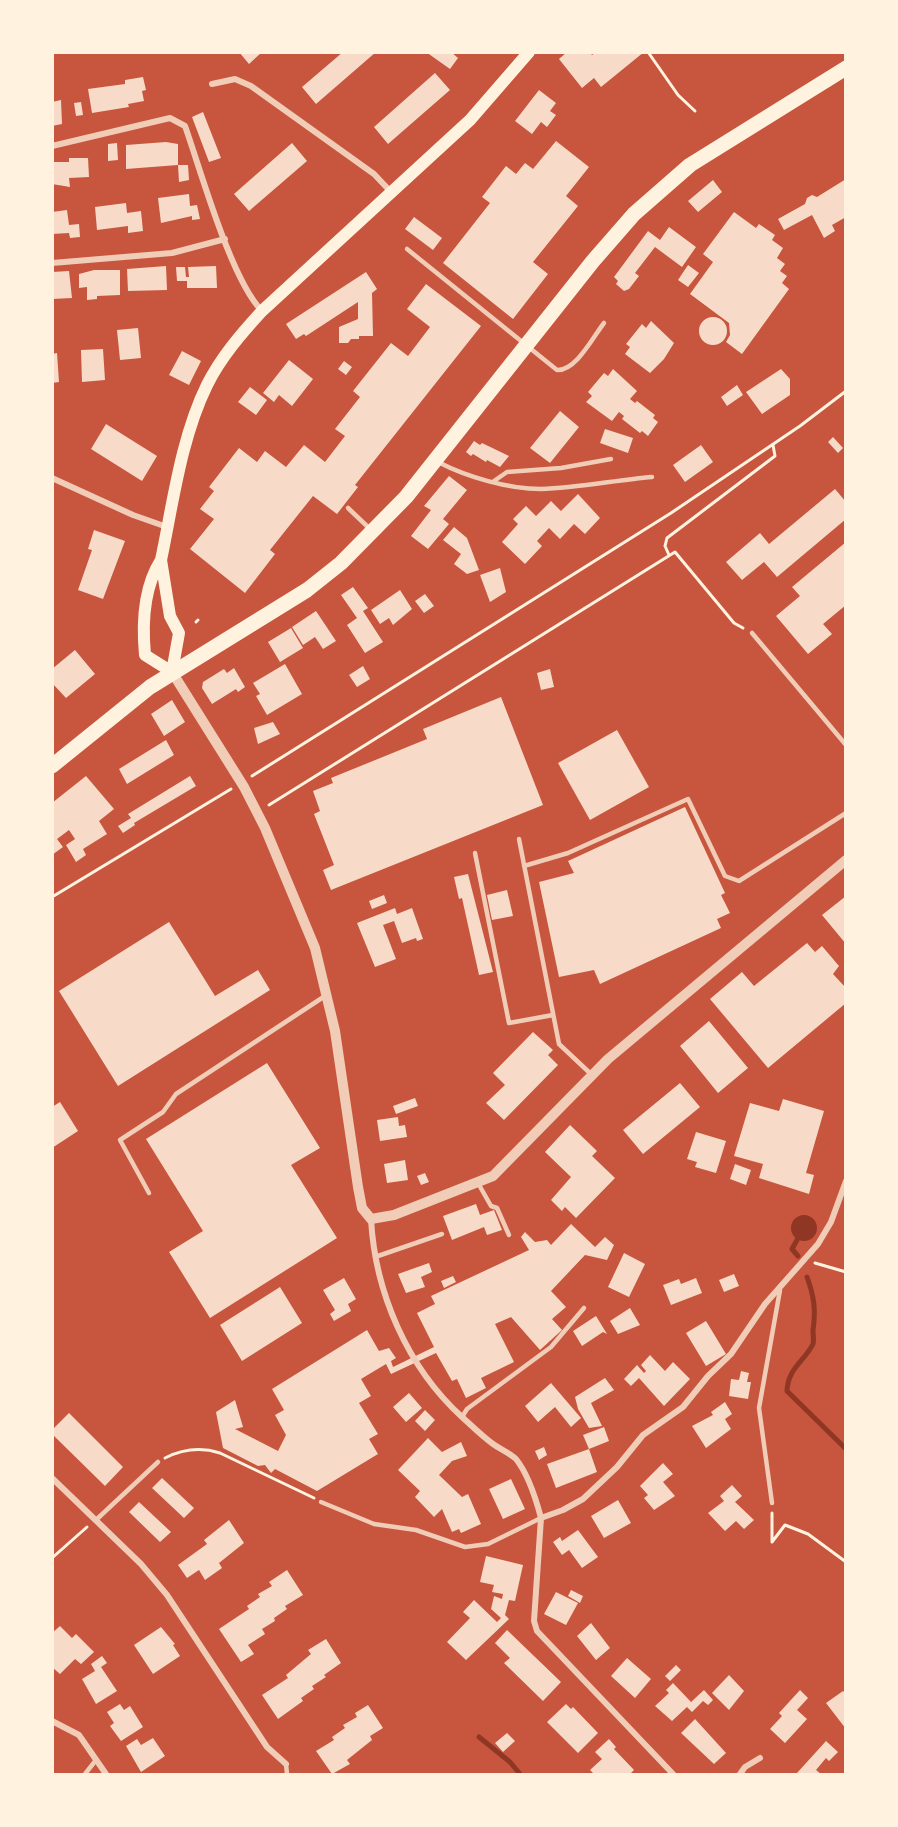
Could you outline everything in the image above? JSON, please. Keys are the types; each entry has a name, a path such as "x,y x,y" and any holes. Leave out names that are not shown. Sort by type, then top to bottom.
{"main road":[{"path":"172,672 145,655 142,621 153,573 161,560 188,437 203,395 224,356 262,311 483,107 529,52"},
{"path":"52,766 126,704 172,672 307,590 341,563 374,533 436,460 605,246 634,214 667,183 727,140 846,68"},
{"path":"161,560 170,616 179,633 172,672"}],"street":[{"path":"212,84 235,79 250,86 374,174 392,193"},
{"path":"52,146 170,118 185,126 225,239 252,301 262,311"},
{"path":"52,263 172,253 225,239"},
{"path":"52,478 134,515 168,527"},
{"path":"172,672 257,813 315,948 334,1031 362,1208 371,1219 375,1257 383,1291 412,1354 432,1386 491,1443 514,1457 522,1470 541,1518 534,1621 537,1631 673,1774"},
{"path":"371,1219 394,1215 478,1183 499,1172 623,1046 846,860"},
{"path":"541,1518 584,1499 617,1467 643,1435 683,1407 708,1376 731,1354 751,1323 789,1274 804,1260 831,1222 846,1181"},
{"path":"52,1478 97,1519 167,1595 267,1747 286,1764"},
{"path":"52,1720 79,1735 106,1774"},
{"path":"740,1774 745,1767 760,1758"}],"lane":[{"path":"407,249 555,369 563,370 572,364 604,323"},
{"path":"494,481 507,472 561,468 611,459"},
{"path":"436,460 456,471 494,481 540,489 652,477"},
{"path":"348,508 374,533"},
{"path":"752,633 846,746"},
{"path":"524,866 568,853 688,799 725,876 739,881 846,813"},
{"path":"519,839 560,1044 592,1075"},
{"path":"475,854 509,1023 553,1015"},
{"path":"149,1193 120,1140 163,1112 176,1094 326,995"},
{"path":"478,1183 491,1206 497,1208 509,1235"},
{"path":"375,1257 442,1234"},
{"path":"772,1503 759,1408 781,1285"},
{"path":"462,1417 467,1409 551,1347 584,1308"},
{"path":"97,1519 158,1462"},
{"path":"321,1502 374,1524 416,1530 465,1547 488,1544 541,1518"},
{"path":"85,1774 96,1760"},
{"path":"286,1764 287,1774"}],"path":[{"path":"648,52 678,95 695,111"},
{"path":"258,773 671,513 773,445 846,391"},
{"path":"669,555 665,546 667,538 775,456 773,445"},
{"path":"257,813 675,552 734,623 752,633"},
{"path":"52,897 232,788"},
{"path":"804,1260 846,1272"},
{"path":"158,1462 177,1452 206,1449 220,1453 321,1502"},
{"path":"772,1503 772,1542 785,1525 808,1534 846,1562"},
{"path":"52,1558 97,1519"}],"shaded area":[{"path":"804,1215 813,1219 817,1228 813,1237 804,1241 795,1237 791,1228 795,1219"}],"building":[{"path":"239,52 262,52 249,64"},
{"path":"343,52 376,52 316,104 302,87"},
{"path":"426,52 451,52 458,58 450,69"},
{"path":"567,52 590,52 592,55 596,52 644,52 601,87 594,78 582,88 559,59"},
{"path":"435,73 450,90 388,144 374,127"},
{"path":"143,77 146,90 142,91 144,101 128,104 129,107 92,113 88,89 125,84 125,80"},
{"path":"539,90 556,103 550,111 556,115 547,127 541,122 532,134 515,121"},
{"path":"61,100 62,124 52,126 52,102"},
{"path":"81,102 83,115 76,116 74,103"},
{"path":"203,112 221,158 209,162 192,117"},
{"path":"556,141 589,167 566,196 578,206 533,262 548,274 513,319 443,263 490,203 482,197 506,166 516,174 525,163 533,169"},
{"path":"166,142 178,144 178,165 126,169 126,145"},
{"path":"117,143 118,160 108,161 108,144"},
{"path":"292,143 307,161 249,211 234,194"},
{"path":"69,158 88,158 89,177 69,178 70,187 52,184 52,162 69,162"},
{"path":"178,165 188,165 189,180 179,182"},
{"path":"846,179 846,217 832,225 835,231 824,238 812,215 784,230 778,219 805,204 807,198 812,195 817,197"},
{"path":"713,180 722,192 698,212 688,201"},
{"path":"189,194 190,206 197,205 200,219 192,220 192,216 161,223 158,198"},
{"path":"126,203 127,213 141,211 143,231 128,233 128,226 97,230 95,207"},
{"path":"67,210 69,225 79,224 80,237 70,238 69,233 52,234 52,212"},
{"path":"734,212 756,228 759,224 775,235 772,240 783,248 777,258 785,264 780,271 787,276 782,283 789,289 742,354 726,342 730,335 729,323 690,294 713,262 703,254"},
{"path":"414,217 442,238 433,250 405,229"},
{"path":"669,227 696,247 682,267 655,247 635,273 639,276 629,289 624,291 616,284 618,281 614,277 648,231 660,240"},
{"path":"688,265 699,273 688,287 678,280"},
{"path":"166,266 167,290 128,291 127,269"},
{"path":"216,266 217,288 187,288 187,281 177,281 176,267 185,267 186,277 189,277 188,267"},
{"path":"94,270 120,270 120,295 97,296 97,299 87,300 87,287 79,288 79,274"},
{"path":"69,271 72,298 52,299 52,272"},
{"path":"366,272 377,289 372,293 373,336 359,336 359,339 351,339 348,343 339,343 339,327 358,319 358,302 306,336 304,334 296,339 286,324"},
{"path":"426,284 481,326 355,485 358,487 337,514 313,496 270,550 275,554 245,593 190,549 214,519 200,509 214,491 209,487 239,448 257,462 265,451 286,467 304,445 325,462 345,436 335,429 360,397 353,391 391,343 408,356 430,327 407,309"},
{"path":"713,317 723,321 727,331 723,341 713,345 703,341 699,331 703,321"},
{"path":"651,321 674,343 664,359 650,373 625,354 630,347 626,344 642,324 646,328"},
{"path":"138,328 141,358 120,360 117,330"},
{"path":"103,349 105,380 82,382 81,350"},
{"path":"182,351 201,361 189,385 169,375"},
{"path":"57,353 59,382 52,383 52,354"},
{"path":"289,360 313,379 292,406 279,395 274,402 263,393"},
{"path":"344,361 352,367 346,375 338,369"},
{"path":"613,369 637,391 630,399 635,403 637,401 655,415 653,418 658,422 648,436 642,431 640,433 622,419 624,416 619,412 612,421 586,402 592,396 588,392 604,373 608,376"},
{"path":"781,369 790,379 790,395 762,414 746,392"},
{"path":"737,385 743,395 727,406 721,397"},
{"path":"250,387 267,400 256,415 238,402"},
{"path":"560,411 579,427 550,463 530,448"},
{"path":"106,424 157,456 142,481 91,449"},
{"path":"605,429 633,438 628,453 600,443"},
{"path":"833,437 843,448 838,453 828,442"},
{"path":"474,441 509,456 500,467 473,454 471,456 466,452"},
{"path":"701,445 713,462 685,482 673,465"},
{"path":"449,476 467,490 443,519 449,524 428,549 411,536 431,510 424,506"},
{"path":"835,489 846,502 846,519 777,577 764,562 742,580 726,562 760,533 769,544"},
{"path":"578,494 600,518 585,534 574,524 560,539 549,528 537,541 542,546 525,564 502,542 518,524 513,519 526,506 536,516 551,501 561,511"},
{"path":"454,527 467,538 479,570 467,574 454,564 461,554 443,540"},
{"path":"94,530 125,541 103,599 78,590 92,550 88,549"},
{"path":"846,542 846,605 823,624 832,634 808,654 776,616 800,596 792,587"},
{"path":"500,568 506,592 490,602 480,575"},
{"path":"353,587 368,608 363,611 383,642 365,653 347,625 357,618 341,595"},
{"path":"400,590 412,609 393,625 389,618 380,624 371,610"},
{"path":"425,594 434,606 424,613 415,601"},
{"path":"316,611 336,641 323,649 315,637 303,645 292,627"},
{"path":"291,628 303,648 280,662 268,642"},
{"path":"75,650 95,674 66,698 52,683 52,669"},
{"path":"285,664 302,694 267,715 256,696 260,694 253,683"},
{"path":"363,666 370,679 357,687 349,675"},
{"path":"234,668 245,687 238,692 236,689 212,704 202,688 203,682 224,669 227,673"},
{"path":"550,669 554,687 541,690 537,673"},
{"path":"501,697 543,805 331,890 323,870 334,865 314,814 320,811 313,791 333,783 331,778 427,739 423,729"},
{"path":"172,700 185,722 164,736 151,714"},
{"path":"273,722 280,734 258,744 254,728"},
{"path":"617,730 649,787 590,820 558,763"},
{"path":"166,740 174,755 127,784 119,769"},
{"path":"86,776 114,809 99,821 107,834 83,849 86,855 76,862 66,845 75,839 69,830 57,839 63,847 52,855 52,803"},
{"path":"190,776 196,786 134,823 135,825 123,833 118,826 131,818 128,814"},
{"path":"685,807 725,893 721,895 730,913 717,919 721,928 600,984 594,970 559,977 539,882 574,873 568,861"},
{"path":"468,874 493,972 479,975 462,898 459,899 454,877"},
{"path":"507,890 513,916 492,920 487,895"},
{"path":"384,895 387,903 372,909 369,901"},
{"path":"846,896 846,944 822,915"},
{"path":"395,908 397,914 412,908 423,939 417,941 416,938 402,943 394,921 383,925 396,959 375,967 357,923"},
{"path":"169,922 215,996 258,970 270,990 118,1086 59,991"},
{"path":"807,943 815,952 822,946 839,966 833,974 846,988 846,1003 768,1068 710,999 742,972 754,986"},
{"path":"709,1021 748,1068 718,1093 680,1046"},
{"path":"533,1032 553,1050 548,1055 558,1065 504,1120 486,1103 505,1085 493,1073"},
{"path":"267,1063 320,1148 291,1165 337,1238 210,1318 169,1252 203,1231 146,1139"},
{"path":"680,1083 700,1107 643,1154 623,1130"},
{"path":"415,1098 418,1106 396,1114 393,1106"},
{"path":"783,1099 824,1111 806,1173 814,1175 809,1194 759,1178 763,1164 734,1156 750,1103 779,1111"},
{"path":"60,1102 78,1131 52,1148 52,1107"},
{"path":"398,1117 399,1126 405,1125 407,1137 380,1141 377,1120"},
{"path":"570,1125 597,1151 592,1156 615,1178 576,1218 565,1207 562,1211 551,1200 571,1177 545,1152"},
{"path":"696,1132 726,1141 716,1173 695,1167 697,1162 687,1159"},
{"path":"405,1160 408,1180 387,1183 384,1164"},
{"path":"735,1164 751,1170 746,1185 730,1179"},
{"path":"425,1173 429,1182 421,1185 417,1176"},
{"path":"476,1204 480,1215 494,1210 502,1230 487,1235 484,1227 452,1240 443,1216"},
{"path":"571,1224 595,1247 605,1237 614,1245 607,1260 585,1255 551,1291 566,1307 552,1319 562,1330 540,1350 511,1317 495,1324 514,1362 481,1378 486,1388 466,1398 457,1379 452,1381 436,1353 391,1374 386,1364 361,1379 371,1396 359,1403 378,1434 369,1439 378,1454 317,1491 275,1469 271,1473 265,1465 258,1466 223,1448 216,1412 235,1400 243,1427 235,1429 278,1451 286,1435 275,1415 284,1410 272,1389 367,1330 379,1351 389,1348 396,1358 391,1361 393,1367 434,1347 417,1313 435,1304 431,1296 529,1250 521,1237 525,1232 535,1242 547,1240 551,1245"},
{"path":"624,1253 645,1264 629,1297 608,1287"},
{"path":"429,1263 432,1272 421,1277 425,1287 406,1293 398,1274"},
{"path":"734,1274 739,1286 724,1292 719,1280"},
{"path":"453,1276 456,1282 444,1288 441,1281"},
{"path":"344,1278 356,1299 348,1304 351,1311 334,1321 330,1314 335,1310 323,1290"},
{"path":"696,1278 702,1293 671,1305 663,1285 679,1279 681,1284"},
{"path":"280,1287 302,1323 242,1361 220,1325"},
{"path":"630,1308 640,1325 618,1334 610,1321"},
{"path":"596,1316 607,1334 603,1332 582,1346 573,1331"},
{"path":"706,1321 726,1354 706,1366 686,1333"},
{"path":"650,1355 665,1371 673,1362 690,1379 664,1406 639,1378 631,1386 624,1379 637,1365 644,1373 646,1371 641,1365"},
{"path":"741,1371 749,1373 747,1382 751,1382 748,1399 729,1396 731,1379 739,1380"},
{"path":"605,1378 614,1390 591,1403 602,1426 589,1428 578,1409 575,1397"},
{"path":"551,1383 581,1418 571,1427 555,1407 538,1422 525,1406"},
{"path":"409,1393 422,1408 406,1422 393,1407"},
{"path":"725,1402 732,1414 725,1419 731,1429 706,1448 692,1426 713,1415 711,1412"},
{"path":"425,1410 435,1420 425,1431 415,1421"},
{"path":"69,1413 123,1467 105,1486 52,1434 52,1430"},
{"path":"604,1427 609,1441 589,1449 583,1435"},
{"path":"428,1438 442,1452 461,1442 467,1456 452,1461 439,1475 462,1497 468,1494 481,1524 461,1533 459,1529 452,1532 442,1509 434,1517 415,1497 420,1491 398,1470"},
{"path":"544,1447 547,1455 539,1460 535,1451"},
{"path":"589,1449 597,1472 556,1488 547,1464"},
{"path":"663,1463 673,1474 663,1482 675,1496 654,1510 644,1498 648,1495 640,1486"},
{"path":"162,1478 194,1508 184,1518 152,1488"},
{"path":"511,1479 525,1509 503,1519 489,1489"},
{"path":"732,1485 742,1496 735,1502 754,1520 744,1529 736,1521 725,1531 708,1513 724,1501 720,1496"},
{"path":"618,1500 631,1523 604,1538 591,1516"},
{"path":"139,1502 171,1532 160,1542 129,1512"},
{"path":"229,1520 244,1543 219,1563 222,1568 205,1580 199,1570 187,1578 178,1565 207,1544 204,1540"},
{"path":"578,1530 598,1557 582,1568 569,1550 562,1555 553,1542 560,1537 562,1541"},
{"path":"486,1556 523,1565 515,1601 509,1600 505,1615 509,1619 466,1660 447,1642 470,1618 463,1612 474,1600 497,1622 501,1618 491,1609 494,1596 502,1599 503,1594 492,1592 494,1585 480,1582"},
{"path":"287,1570 303,1595 285,1606 287,1609 274,1618 275,1621 262,1629 265,1634 248,1645 254,1654 241,1662 219,1629 249,1609 247,1606 260,1597 258,1594 272,1586 269,1582"},
{"path":"571,1590 583,1596 580,1603 568,1596"},
{"path":"556,1592 578,1603 566,1625 544,1614"},
{"path":"591,1623 610,1648 596,1660 577,1636"},
{"path":"60,1626 72,1638 76,1634 94,1652 81,1664 75,1659 60,1674 52,1667 52,1633"},
{"path":"161,1627 175,1644 173,1645 180,1656 153,1674 134,1645"},
{"path":"507,1630 561,1682 543,1701 504,1663 510,1658 495,1643"},
{"path":"326,1639 341,1663 312,1686 314,1689 301,1698 303,1701 278,1719 262,1695 288,1678 286,1675 311,1654 308,1650"},
{"path":"102,1656 107,1663 101,1667 117,1691 96,1704 82,1679 95,1671 91,1664"},
{"path":"627,1658 651,1679 635,1698 611,1676"},
{"path":"676,1665 681,1670 670,1681 665,1676"},
{"path":"729,1675 744,1691 729,1710 712,1693"},
{"path":"673,1683 691,1702 704,1690 713,1700 708,1705 703,1701 692,1712 687,1707 672,1721 655,1706 669,1693 666,1690"},
{"path":"800,1690 808,1698 797,1710 807,1719 785,1743 770,1729 782,1716 779,1713"},
{"path":"843,1691 846,1694 846,1729 826,1703"},
{"path":"120,1704 124,1710 130,1706 143,1727 121,1741 110,1726 114,1723 107,1712"},
{"path":"566,1704 571,1709 573,1707 598,1733 578,1753 547,1722"},
{"path":"368,1705 383,1728 370,1736 372,1740 347,1760 350,1764 332,1774 316,1751 334,1740 332,1737 345,1728 343,1725 357,1717 355,1713"},
{"path":"695,1719 726,1753 714,1764 681,1733"},
{"path":"507,1733 515,1741 503,1752 495,1743"},
{"path":"153,1738 165,1756 141,1772 126,1746 137,1739 141,1745"},
{"path":"609,1739 616,1747 614,1749 634,1770 630,1774 594,1774 590,1770 602,1759 595,1752"},
{"path":"826,1741 838,1752 829,1761 826,1758 816,1770 821,1774 797,1773"}],"waterway":[{"path":"797,1240 792,1249 798,1256"},
{"path":"807,1277 814,1303 813,1344 790,1376 787,1391 846,1449"},
{"path":"479,1737 510,1762 520,1774"}]}
